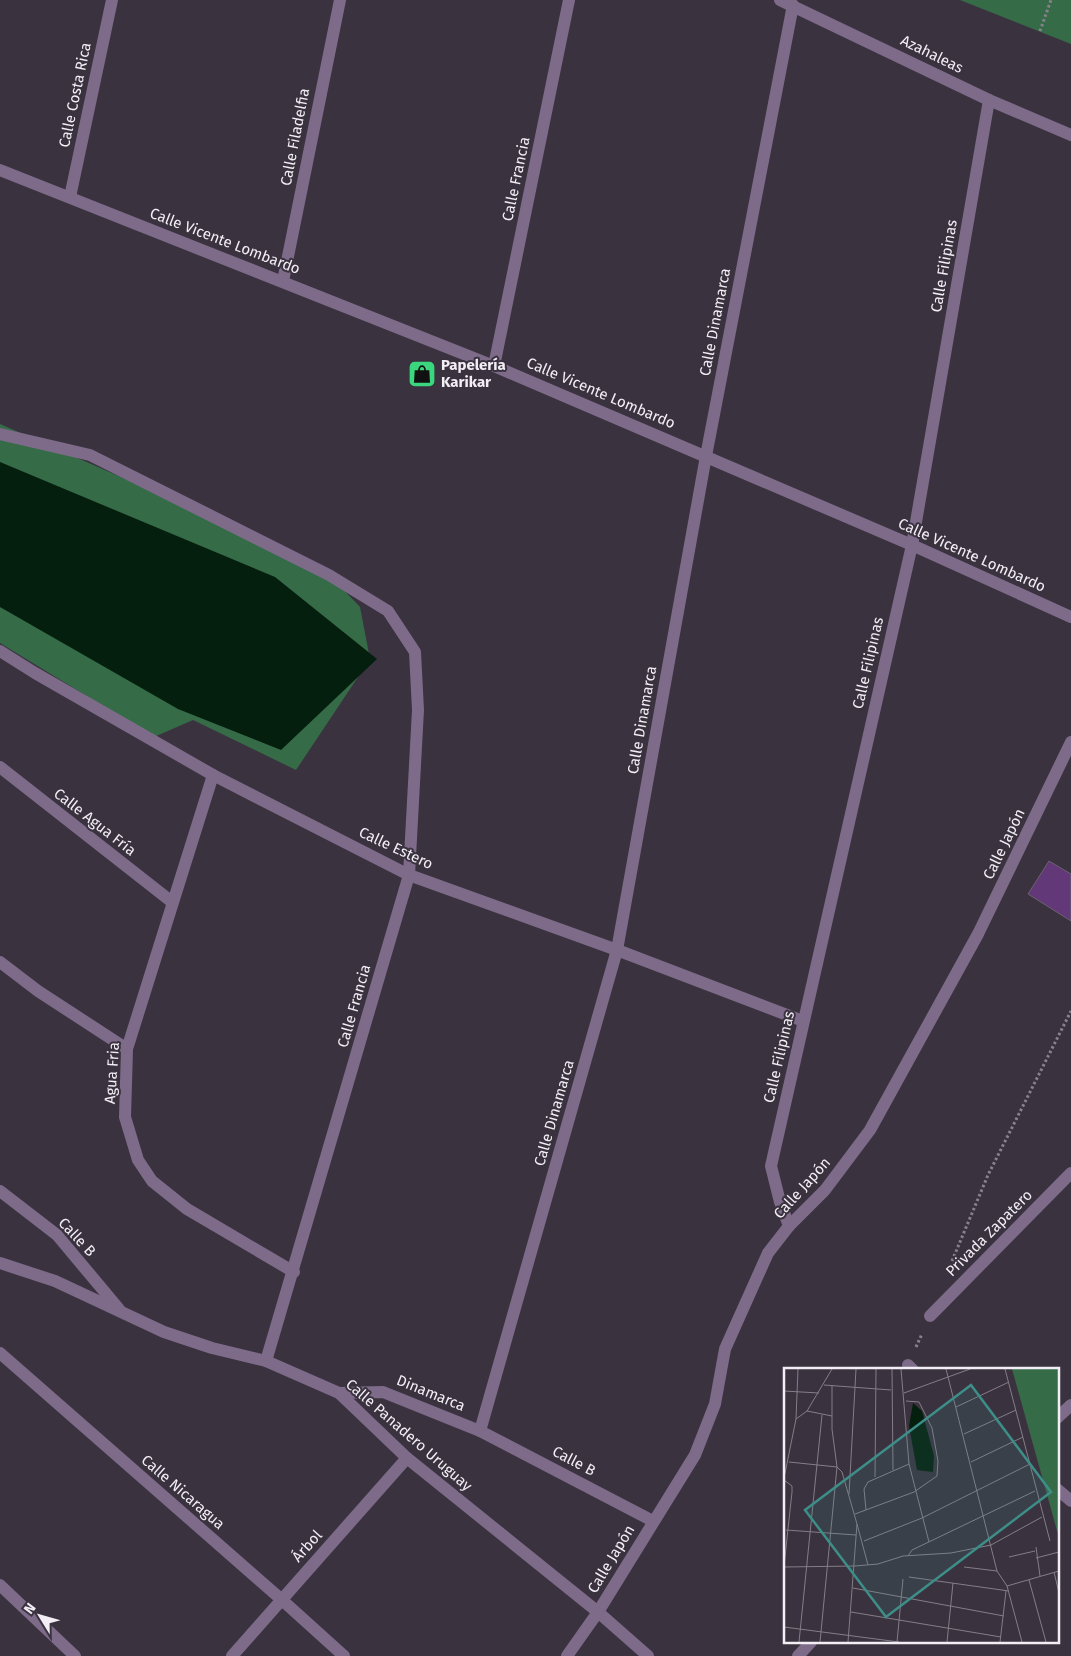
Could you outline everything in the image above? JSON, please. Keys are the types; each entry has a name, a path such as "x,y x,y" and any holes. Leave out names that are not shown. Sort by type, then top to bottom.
{"street":[{"name":"Calle Costa Rica","path":"70,197 112,0"},
{"name":"Calle Filadelfia","path":"283,281 340,0"},
{"name":"Calle Francia","path":"494,366 569,0"},
{"name":"Azahaleas","path":"780,0 989,100 1071,135"},
{"name":"Calle Dinamarca","path":"480,1430 617,950 706,456 793,5"},
{"name":"Calle Filipinas","path":"789,1226 780,1202 771,1166 912,546 989,100"},
{"name":"Calle Vicente Lombardo","path":"0,170 494,366 706,456 1071,617"},
{"name":"Calle Francia","path":"0,434 90,455 329,574 388,611 415,652 418,710 409,875 294,1272 266,1361"},
{"name":"Calle Estero","path":"0,651 213,775 409,875 617,950 803,1021"},
{"name":"Calle Japón","path":"567,1656 598,1612 695,1455 716,1404 725,1349 768,1253 789,1226 825,1190 870,1130 978,934 1071,742"},
{"name":"Calle Agua Fría","path":"0,767 172,902"},
{"name":"Agua Fria","path":"213,775 127,1048 125,1117 138,1160 152,1181 187,1209 294,1272"},
{"path":"0,962 38,991 127,1048"},
{"name":"Privada Zapatero","path":"930,1316 1071,1173"},
{"name":"Calle B","path":"0,1191 57,1235 122,1313"},
{"name":"Calle Panadero Uruguay","path":"0,1262 55,1281 164,1332 212,1348 266,1361 339,1393 407,1458 598,1612 648,1656"},
{"name":"Calle Nicaragua","path":"0,1353 344,1656"},
{"name":"Dinamarca","path":"339,1393 382,1392 480,1430"},
{"path":"1058,1417 1071,1405"},
{"name":"Calle B","path":"480,1430 653,1521"},
{"name":"Árbol","path":"232,1656 407,1458"},
{"path":"1058,1489 1071,1501"},
{"path":"0,1585 75,1656"},
{"path":"798,1656 809,1644"}],"path":[{"path":"1040,31 1052,0"},
{"path":"952,1264 988,1175 1071,1011"},
{"path":"911,1368 930,1316"}],"green space":[{"path":"960,0 1071,0 1071,44"},
{"path":"0,424 164,496 334,580 360,607 370,659 296,770 193,720 154,737 0,643"}],"shaded area":[{"path":"0,462 275,577 377,659 281,750 178,709 0,607"}],"building":[{"path":"1049,861 1071,874 1071,921 1028,894"}],"place":[{"name":"Papelería Karikar","path":"422,374"}]}
